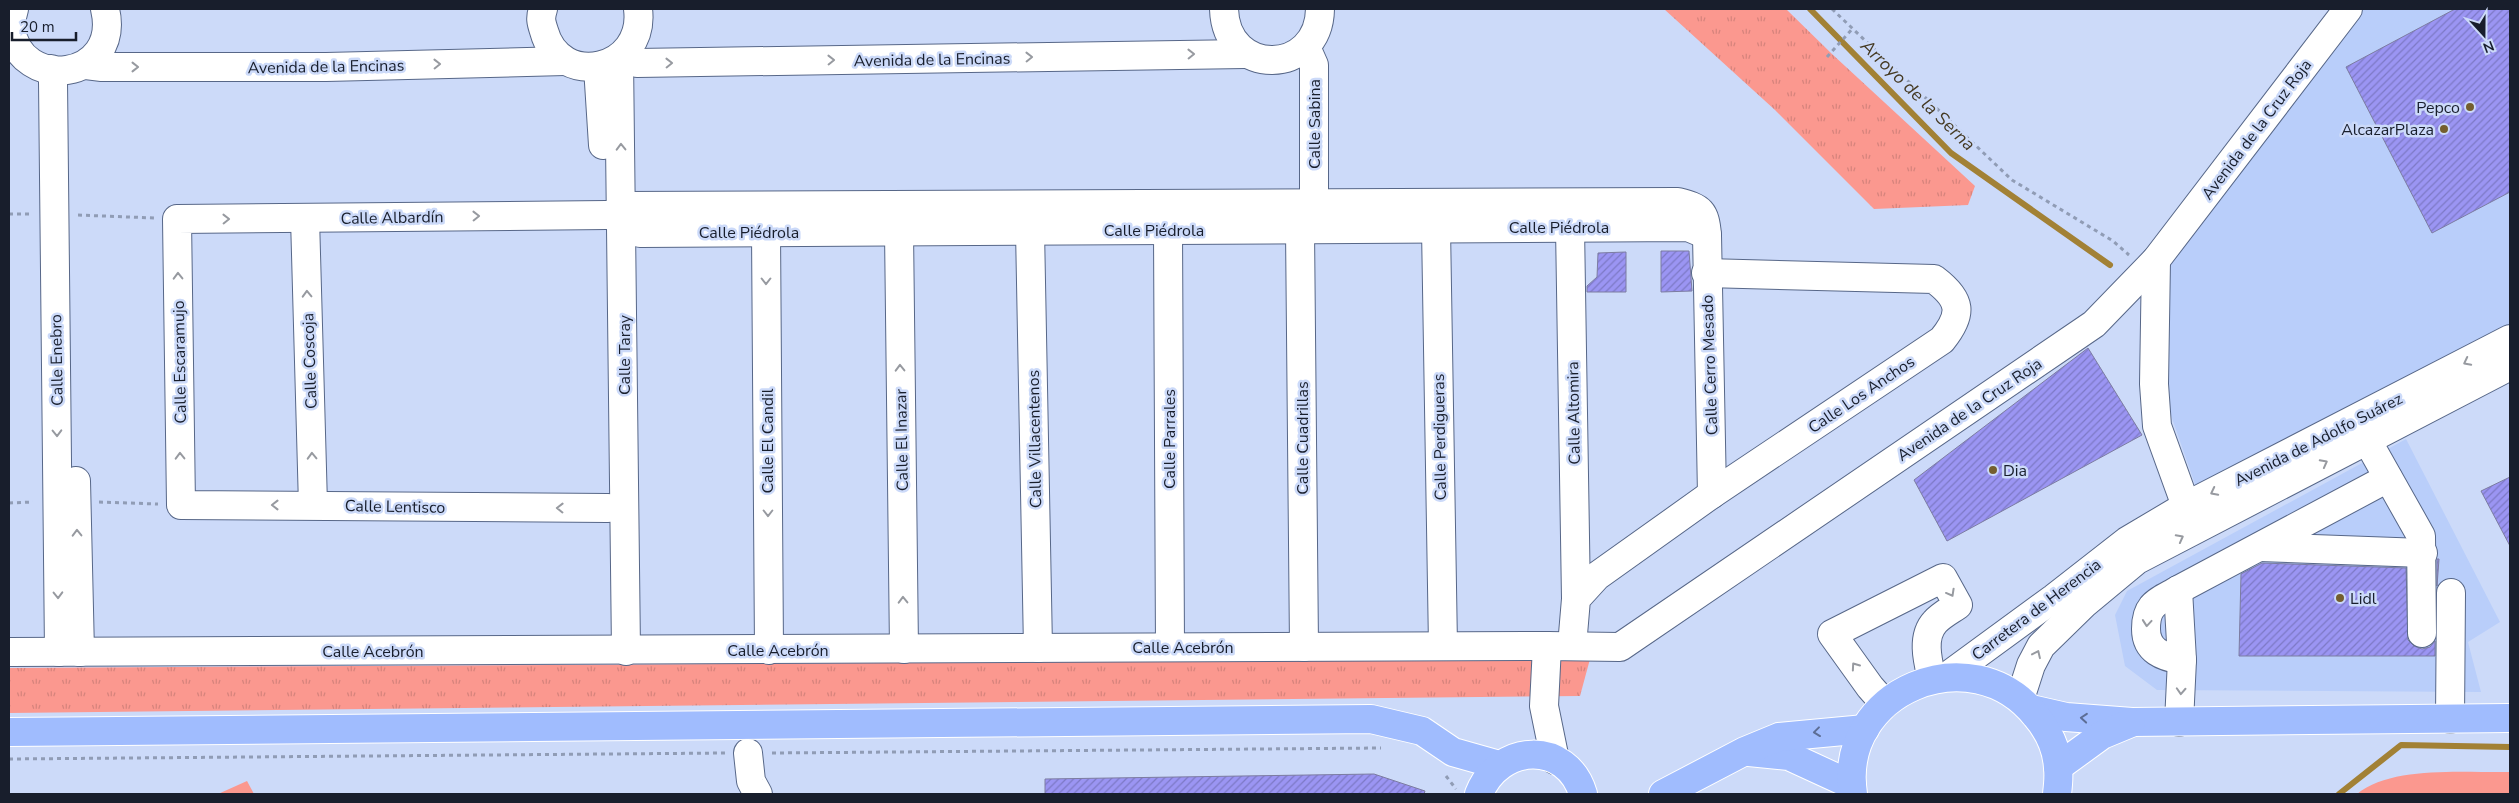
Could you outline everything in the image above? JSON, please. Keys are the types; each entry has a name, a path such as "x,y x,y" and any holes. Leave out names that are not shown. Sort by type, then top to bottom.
{"main road":[{"path":"1745,752 1789,756 1852,790 1853,765 1866,729 1885,704 1899,693 1939,678 1966,677 2004,688 2026,704 2049,735 2058,767 2057,794"},
{"path":"2026,704 2066,717 2132,722 2510,718"},
{"path":"9,732 1371,719 1422,731 1453,752 1510,760 1538,755 1555,760 1570,770 1580,785 1583,794"},
{"path":"2058,767 2102,735 2132,722"},
{"path":"1663,794 1745,752 1780,737 1866,729"},
{"path":"1453,752 1475,794"},
{"path":"1479,794 1485,780 1510,760"}],"street":[{"path":"14,9 10,27 19,51 62,68 102,47 109,24 105,9"},
{"path":"543,9 540,18 547,43 565,61"},
{"path":"613,61 634,43 640,22 638,9"},
{"path":"1224,9 1224,24 1232,41 1245,54"},
{"path":"1306,47 1315,35 1320,21 1320,9"},
{"name":"Avenida de la Cruz Roja","path":"1560,646 1620,647 2094,324 2151,265 2348,9"},
{"name":"Avenida de la Encinas","path":"9,68 326,67 565,61 582,67 613,61 637,63 1245,54 1266,61 1287,58 1306,47"},
{"name":"Calle Sabina","path":"1306,47 1314,65 1314,202"},
{"name":"Calle Taray","path":"613,61 617,212 617,651"},
{"name":"Calle Enebro","path":"62,68 69,652"},
{"name":"Calle Albardín","path":"177,219 1314,202"},
{"name":"Calle Cerro Mesado","path":"1314,202 1678,202 1696,207 1705,218 1707,235 1706,273 1712,494"},
{"name":"Calle Taray","path":"617,212 608,508 617,651"},
{"name":"Calle Piédrola","path":"617,212 640,232 1688,227 1707,235"},
{"name":"Calle Enebro","path":"63,214 77,501 69,652"},
{"name":"Calle Coscoja","path":"305,218 313,505"},
{"name":"Calle Escaramujo","path":"177,219 181,505"},
{"name":"Calle Altomira","path":"1570,227 1576,599"},
{"name":"Calle Perdigueras","path":"1436,228 1443,646"},
{"name":"Calle Cuadrillas","path":"1300,229 1304,647"},
{"name":"Calle Villacentenos","path":"1030,230 1038,648"},
{"name":"Calle Parrales","path":"1168,230 1170,648"},
{"name":"Calle El Inazar","path":"898,231 904,649"},
{"name":"Calle El Candil","path":"766,232 769,650"},
{"path":"2151,265 2156,426 2186,506"},
{"name":"Calle Los Anchos","path":"1576,599 1597,576 1712,494 1942,340 1954,324 1956,310 1953,297 1934,279 1706,273"},
{"name":"Avenida de Adolfo Suárez","path":"2132,551 2186,506 2510,339"},
{"name":"Avenida de Adolfo Suárez","path":"2132,551 2367,440 2510,366"},
{"path":"2367,440 2421,536 2423,553 2422,633"},
{"path":"2179,722 2182,660 2164,657 2152,650 2146,636 2146,618 2152,606 2178,590 2388,478"},
{"name":"Calle Lentisco","path":"181,505 608,508"},
{"path":"2258,547 2423,553"},
{"name":"Carretera de Herencia","path":"1939,678 2054,598 2132,551"},
{"name":"Carretera de Herencia","path":"2026,704 2031,665 2040,646 2084,604 2132,551"},
{"path":"1885,704 1870,687 1832,634 1943,578 1958,605 1934,622 1928,639 1926,656 1939,678"},
{"path":"2450,719 2451,593"},
{"path":"1510,760 1533,734 1544,706 1560,646 1576,599"},
{"name":"Calle Acebrón","path":"9,652 1560,646"},
{"path":"1544,706 1555,760"},
{"path":"748,753 751,782 758,794"}],"path":[{"path":"1832,9 2012,180 2151,265"},
{"path":"1826,57 1853,28"},
{"path":"9,214 63,214 177,219"},
{"path":"77,501 181,505"}],"shaded area":[{"path":"2362,9 2510,9 2510,324 2197,490 2166,401 2166,263 2315,66"},
{"path":"2406,439 2500,622 2468,642 2481,692 2157,690 2125,666 2115,615 2127,591"}],"green space":[{"path":"1664,9 1786,9 1975,186 1968,205 1874,209 1775,110"},
{"path":"1590,659 1580,696 9,713 9,668"},
{"path":"2430,772 2510,772 2510,794 2357,794 2389,778 2409,775"},
{"path":"247,781 254,794 218,794"}],"building":[{"name":"AlcazarPlaza","path":"2455,9 2510,9 2510,192 2432,233 2346,67"},
{"path":"1661,251 1689,251 1692,291 1661,292"},
{"path":"1626,252 1626,292 1587,292 1587,286 1597,277 1598,253"},
{"path":"2088,348 2142,435 1947,541 1914,480"},
{"path":"2510,477 2510,546 2481,491"},
{"path":"2437,559 2439,559 2437,586"},
{"name":"Lidl","path":"2262,563 2406,568 2408,640 2414,646 2422,649 2430,647 2435,641 2435,656 2239,656 2241,574"},
{"path":"1374,774 1425,791 1424,794 1045,794 1045,779"}],"waterway":[{"name":"Arroyo de la Serna","path":"1810,9 1951,153 2110,265"},
{"path":"2339,794 2401,745 2510,747"}],"place":[{"name":"Pepco","path":"2470,107"},
{"name":"AlcazarPlaza","path":"2444,129"},
{"name":"Dia","path":"1993,470"},
{"name":"Lidl","path":"2340,598"}]}
